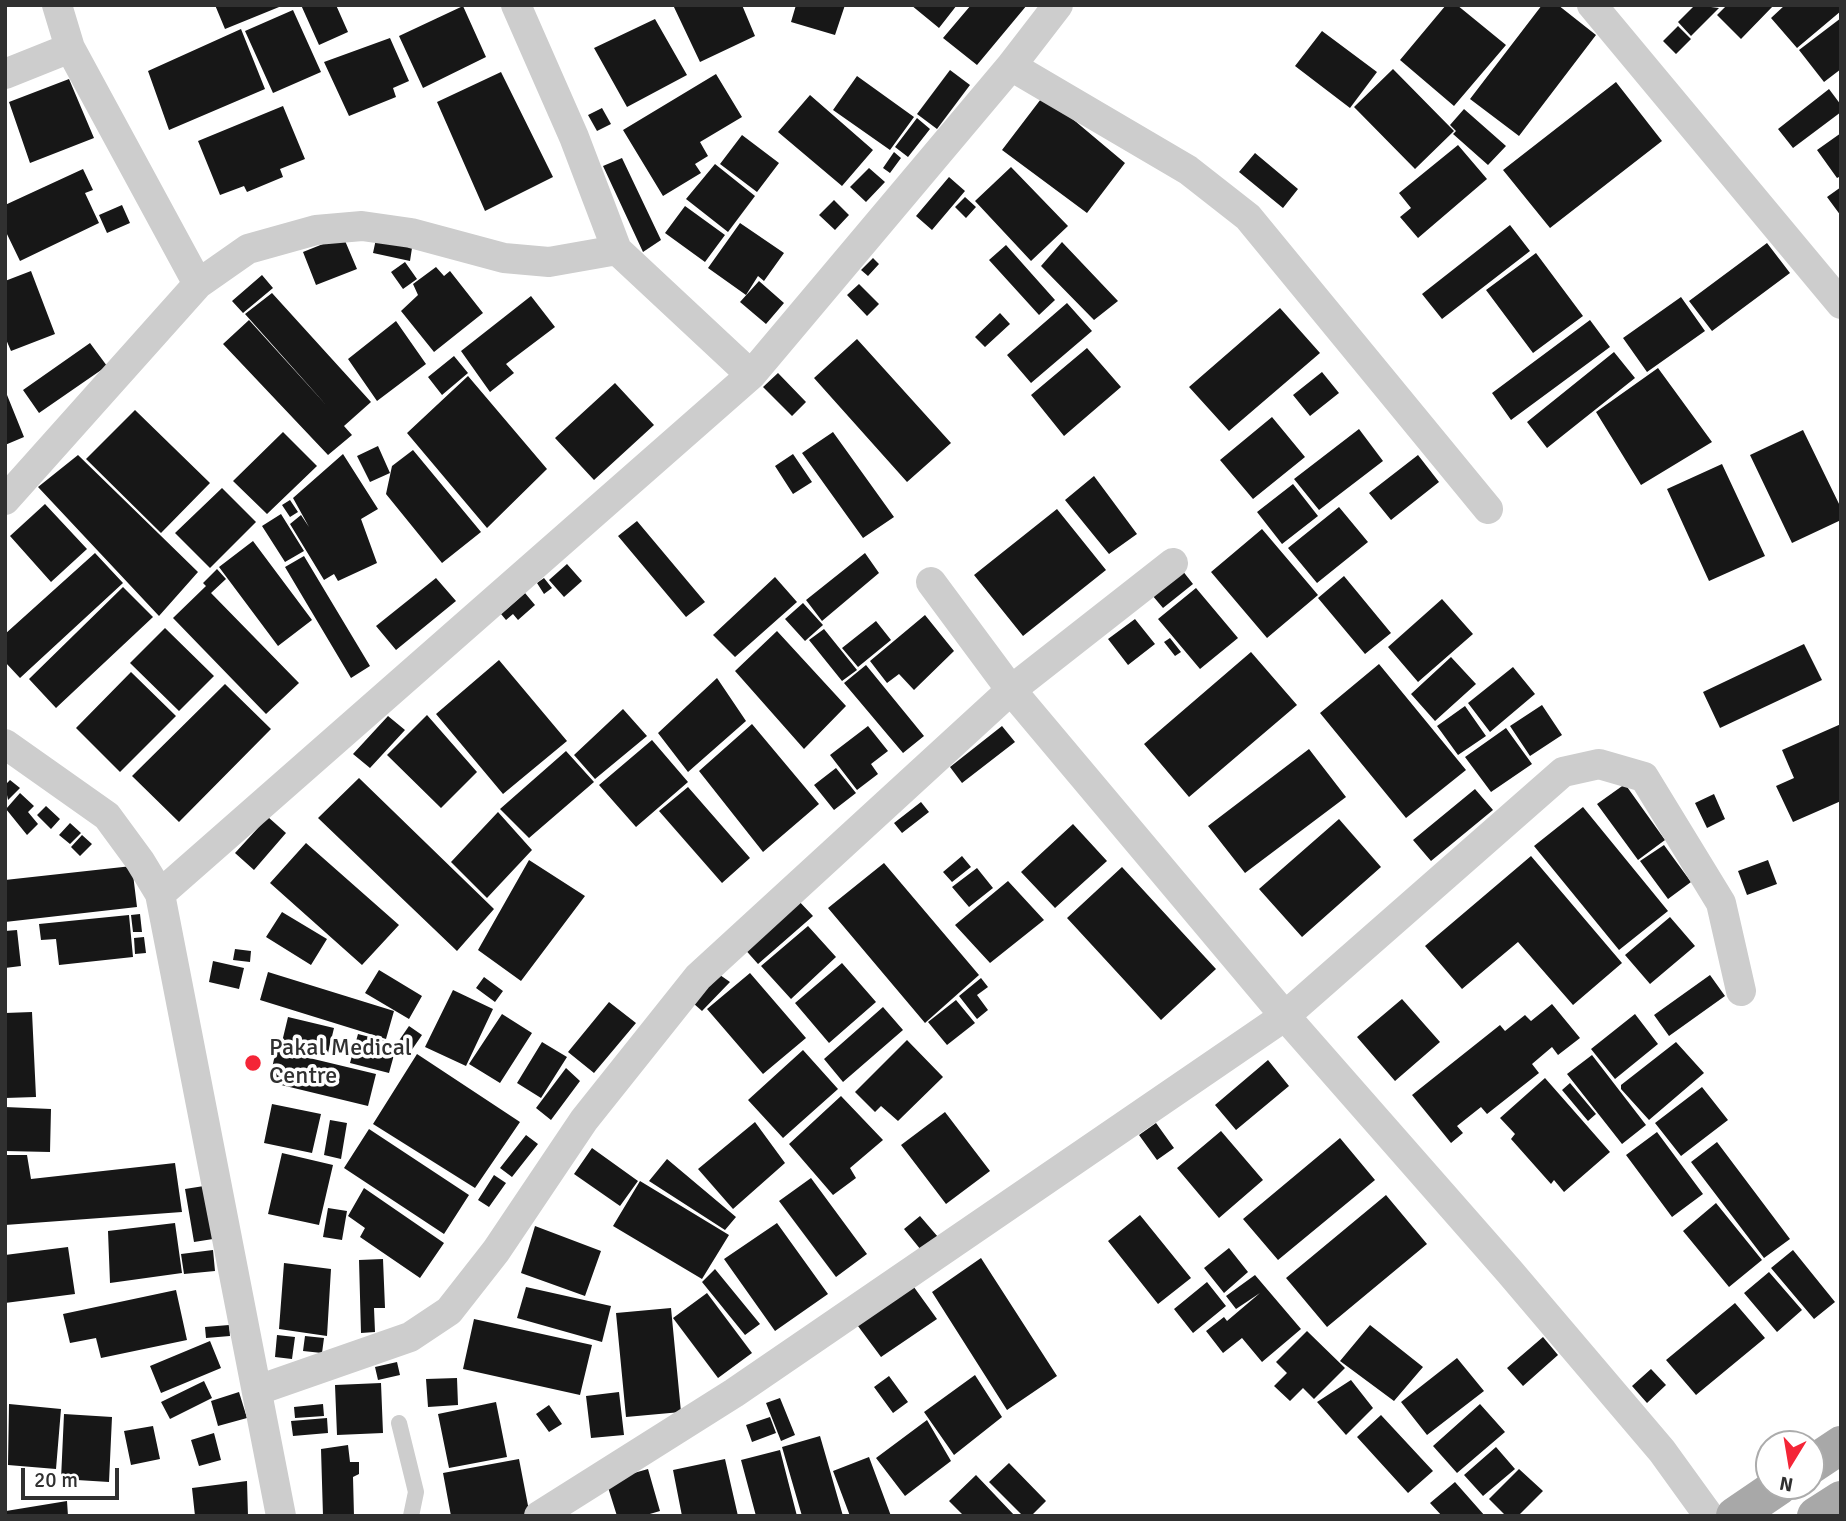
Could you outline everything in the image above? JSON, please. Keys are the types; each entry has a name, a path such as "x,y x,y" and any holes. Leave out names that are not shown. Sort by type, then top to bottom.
{"main road":[{"path":"1825,1456 1841,1445"},
{"path":"1735,1516 1758,1500"},
{"path":"1816,1516 1841,1500"}],"street":[{"path":"57,5 70,48 198,284"},
{"path":"516,5 574,136 617,250 751,375"},
{"path":"160,894 751,375 1011,66 1058,5"},
{"path":"1592,5 1841,304"},
{"path":"5,74 70,48"},
{"path":"1011,66 1188,170 1248,217 1488,509"},
{"path":"5,500 198,284 248,249 316,230 362,226 411,233 503,258 549,262 617,250"},
{"path":"258,1390 410,1338 449,1311 496,1251 583,1120 698,977 1011,690 1173,563"},
{"path":"931,582 1011,690 1285,1016 1653,1440 1709,1516"},
{"path":"5,744 107,816 160,894 281,1516"},
{"path":"539,1516 734,1393 1285,1016 1563,772 1599,764 1644,777 1721,903 1741,991"}],"lane":[{"path":"399,1423 416,1492 411,1516"}],"building":[{"path":"215,5 284,5 225,29"},
{"path":"301,5 336,5 348,32 319,45"},
{"path":"673,5 742,5 755,36 700,62"},
{"path":"796,5 845,5 835,35 791,22"},
{"path":"911,5 957,5 939,28"},
{"path":"971,5 1027,5 977,65 943,38"},
{"path":"1446,5 1457,5 1506,45 1454,106 1400,60"},
{"path":"1542,5 1558,5 1596,35 1519,136 1470,99"},
{"path":"1695,5 1719,8 1691,36 1678,22"},
{"path":"1727,5 1774,5 1741,39 1717,15"},
{"path":"1785,5 1841,5 1841,11 1797,48 1771,18"},
{"path":"463,6 486,57 423,88 399,36"},
{"path":"293,10 321,72 273,93 245,31"},
{"path":"1841,18 1841,69 1824,82 1799,50"},
{"path":"655,19 687,75 627,107 594,48"},
{"path":"1678,26 1691,39 1676,54 1663,41"},
{"path":"241,29 265,89 169,130 148,71"},
{"path":"1322,31 1377,72 1350,108 1295,66"},
{"path":"390,38 409,81 393,88 396,97 349,116 324,62"},
{"path":"1393,69 1454,131 1415,169 1354,107"},
{"path":"950,70 970,85 937,129 917,114"},
{"path":"501,72 553,177 485,211 437,102"},
{"path":"716,74 742,117 700,142 708,156 695,164 701,173 663,196 623,130"},
{"path":"857,76 914,117 890,150 833,110"},
{"path":"69,79 94,138 30,163 9,102"},
{"path":"1616,82 1662,141 1550,228 1503,170"},
{"path":"1829,89 1841,105 1841,112 1793,148 1778,129"},
{"path":"810,95 873,150 842,186 778,132"},
{"path":"1044,95 1125,163 1087,213 1002,150"},
{"path":"283,106 305,159 280,169 283,177 247,192 244,186 220,195 198,141"},
{"path":"602,108 611,124 597,131 588,115"},
{"path":"1464,109 1506,146 1488,165 1453,134 1456,131 1450,125"},
{"path":"917,118 930,129 908,157 895,147"},
{"path":"1841,133 1841,176 1837,178 1817,150"},
{"path":"742,135 779,163 757,192 720,164"},
{"path":"1458,145 1487,179 1418,238 1400,217 1411,208 1399,193"},
{"path":"894,152 901,158 890,173 883,168"},
{"path":"1255,153 1298,189 1283,208 1239,172"},
{"path":"622,158 661,240 643,252 603,166"},
{"path":"715,164 755,196 728,232 686,199"},
{"path":"1011,167 1068,226 1031,261 975,201"},
{"path":"869,168 885,182 866,202 850,187"},
{"path":"83,169 93,190 85,193 99,223 20,261 5,230 5,205"},
{"path":"949,177 965,191 932,230 916,216"},
{"path":"1841,187 1841,216 1827,197"},
{"path":"965,197 976,207 966,218 955,207"},
{"path":"834,200 849,215 835,230 819,215"},
{"path":"122,205 130,223 107,233 99,215"},
{"path":"685,206 725,235 705,262 665,233"},
{"path":"740,223 784,253 764,281 758,276 746,295 708,268"},
{"path":"1510,225 1530,251 1442,319 1422,294"},
{"path":"343,236 357,269 316,285 303,252"},
{"path":"376,239 412,248 410,261 373,253"},
{"path":"1062,242 1118,301 1094,320 1041,266"},
{"path":"1767,243 1790,273 1712,331 1689,301"},
{"path":"1006,245 1055,300 1039,315 989,260"},
{"path":"1536,253 1583,316 1533,353 1486,290"},
{"path":"873,258 879,264 868,276 861,270"},
{"path":"405,262 417,279 403,289 391,272"},
{"path":"436,267 444,276 450,271 483,313 434,352 401,311 418,295 413,284"},
{"path":"31,271 55,334 11,351 5,337 5,281"},
{"path":"262,275 273,288 243,313 232,301"},
{"path":"759,281 784,303 766,324 740,302"},
{"path":"859,284 879,304 867,316 847,295"},
{"path":"272,293 371,402 344,426 352,435 328,455 223,344 249,320 327,406 245,314"},
{"path":"531,296 555,327 506,364 514,373 490,392 461,351"},
{"path":"1681,297 1705,331 1647,372 1623,338"},
{"path":"1067,303 1092,331 1031,383 1007,355"},
{"path":"1280,308 1320,353 1229,431 1189,387"},
{"path":"1000,313 1010,324 985,347 975,337"},
{"path":"1590,320 1610,347 1511,420 1492,393"},
{"path":"396,321 426,364 377,401 348,359"},
{"path":"857,339 951,443 907,482 814,378"},
{"path":"90,343 107,366 39,413 23,390"},
{"path":"1087,348 1121,387 1064,436 1031,395"},
{"path":"1614,352 1635,378 1547,448 1527,422"},
{"path":"454,356 468,373 442,395 428,377"},
{"path":"1658,368 1712,442 1641,485 1596,412"},
{"path":"1322,372 1339,393 1310,416 1293,395"},
{"path":"778,373 806,402 792,416 763,387"},
{"path":"468,376 547,469 487,528 407,433"},
{"path":"615,383 654,425 594,480 555,438"},
{"path":"5,390 24,437 5,445"},
{"path":"135,410 210,483 161,533 86,459"},
{"path":"1272,417 1305,457 1253,499 1220,460"},
{"path":"1359,429 1383,461 1319,510 1294,479"},
{"path":"1803,430 1841,508 1841,520 1792,543 1750,455"},
{"path":"283,432 317,466 267,514 233,481"},
{"path":"833,432 894,517 863,538 802,453"},
{"path":"378,446 390,473 370,482 357,456"},
{"path":"413,450 481,532 442,563 386,494 392,466"},
{"path":"343,454 378,509 361,519 377,563 338,581 334,574 324,580 290,524 301,515 309,527 293,498"},
{"path":"793,454 812,482 793,494 775,466"},
{"path":"78,455 198,572 159,616 38,487"},
{"path":"1418,455 1439,482 1391,520 1369,493"},
{"path":"1722,464 1765,556 1709,581 1667,489"},
{"path":"1094,476 1137,534 1109,554 1065,500"},
{"path":"1293,484 1318,516 1282,544 1257,512"},
{"path":"222,488 256,522 210,568 175,533"},
{"path":"290,500 298,512 290,517 282,505"},
{"path":"45,504 87,549 51,582 10,536"},
{"path":"1339,507 1368,542 1317,583 1288,548"},
{"path":"1057,509 1106,570 1023,636 974,575"},
{"path":"281,514 304,551 285,562 262,526"},
{"path":"637,521 705,602 686,617 618,536"},
{"path":"1262,529 1318,595 1267,638 1211,572"},
{"path":"253,541 312,620 278,646 219,567"},
{"path":"95,553 123,583 20,678 5,662 5,634"},
{"path":"865,553 879,573 822,621 806,600"},
{"path":"304,556 370,666 351,678 285,567"},
{"path":"567,564 582,581 564,597 549,580"},
{"path":"217,569 226,579 211,593 299,683 266,714 173,618 206,586 203,583"},
{"path":"1182,570 1193,584 1163,608 1152,595"},
{"path":"1344,576 1391,633 1365,654 1318,598"},
{"path":"775,577 797,602 735,657 713,635"},
{"path":"436,578 456,601 396,650 376,626"},
{"path":"544,578 552,588 544,594 537,583"},
{"path":"123,587 153,617 56,708 29,679"},
{"path":"1196,588 1238,638 1200,669 1158,619"},
{"path":"525,593 535,605 518,620 513,614 506,620 501,614"},
{"path":"1442,599 1473,634 1418,682 1388,647"},
{"path":"803,603 823,625 805,641 785,619"},
{"path":"925,615 954,651 914,690 899,674 887,683 870,661"},
{"path":"1135,619 1155,644 1128,665 1108,639"},
{"path":"876,621 891,640 858,667 842,648"},
{"path":"165,628 214,676 179,711 130,663"},
{"path":"824,629 857,670 842,681 809,640"},
{"path":"777,631 846,706 804,749 735,671"},
{"path":"1170,638 1181,652 1175,656 1164,642"},
{"path":"1804,644 1822,680 1720,728 1703,692"},
{"path":"1251,652 1297,705 1189,797 1144,744"},
{"path":"1451,657 1476,684 1435,721 1411,694"},
{"path":"499,660 567,741 503,794 436,714"},
{"path":"1379,664 1466,770 1406,818 1320,713"},
{"path":"866,665 924,736 903,753 844,683"},
{"path":"1513,667 1535,694 1490,732 1468,703"},
{"path":"131,672 176,716 120,772 76,728"},
{"path":"717,678 746,721 688,772 658,733"},
{"path":"225,684 271,729 179,822 132,776"},
{"path":"1542,705 1562,735 1530,756 1510,726"},
{"path":"1465,706 1486,736 1458,755 1437,726"},
{"path":"623,709 647,736 595,779 574,755"},
{"path":"427,715 477,772 441,808 387,755"},
{"path":"388,716 405,730 370,768 353,754"},
{"path":"752,724 819,804 763,852 699,771"},
{"path":"1841,724 1841,801 1793,822 1776,786 1794,778 1782,750"},
{"path":"868,726 888,751 871,764 878,774 857,790 830,755"},
{"path":"1002,726 1015,742 962,783 950,767"},
{"path":"1506,728 1532,764 1491,792 1465,757"},
{"path":"652,740 688,782 636,827 599,785"},
{"path":"1309,749 1346,797 1245,873 1208,826"},
{"path":"566,751 594,782 529,838 500,809"},
{"path":"836,768 856,793 834,810 814,785"},
{"path":"359,778 494,909 457,951 318,818"},
{"path":"10,780 20,788 8,800 5,785"},
{"path":"1625,784 1665,840 1638,860 1597,804"},
{"path":"688,787 750,858 722,883 659,811"},
{"path":"1475,789 1493,810 1431,861 1413,840"},
{"path":"20,793 34,806 28,812 38,824 27,835 6,809"},
{"path":"1714,794 1725,819 1707,828 1695,803"},
{"path":"921,802 929,812 902,833 894,823"},
{"path":"46,806 60,819 51,829 37,815"},
{"path":"1583,807 1668,911 1619,950 1534,846"},
{"path":"498,812 532,850 487,898 451,862"},
{"path":"268,817 286,833 254,870 235,853"},
{"path":"1339,819 1381,867 1302,937 1259,889"},
{"path":"70,823 81,833 70,844 59,835"},
{"path":"1073,824 1107,861 1055,908 1021,872"},
{"path":"82,835 92,844 80,856 71,847"},
{"path":"306,843 399,925 362,965 270,883"},
{"path":"1664,845 1691,882 1668,899 1640,861"},
{"path":"962,856 971,867 952,882 943,872"},
{"path":"1531,856 1622,963 1573,1005 1518,942 1462,989 1425,946"},
{"path":"529,860 585,896 521,981 478,950"},
{"path":"1768,860 1777,884 1747,895 1738,871"},
{"path":"884,863 979,975 925,1023 828,908"},
{"path":"132,866 137,907 5,922 5,880"},
{"path":"1122,867 1216,969 1161,1020 1067,918"},
{"path":"977,868 993,888 969,907 952,887"},
{"path":"1008,881 1044,920 990,963 955,925"},
{"path":"796,898 813,916 758,964 742,946"},
{"path":"282,912 327,939 311,965 266,937"},
{"path":"140,914 142,932 133,932 131,915"},
{"path":"129,915 133,957 59,965 56,939 41,940 39,924"},
{"path":"1670,917 1695,946 1650,984 1625,955"},
{"path":"808,926 836,957 791,999 761,966"},
{"path":"17,930 21,966 5,968 5,931"},
{"path":"144,937 146,953 135,954 134,938"},
{"path":"235,949 251,951 250,962 233,960"},
{"path":"213,961 244,968 239,989 209,982"},
{"path":"842,963 876,1002 829,1043 795,1003"},
{"path":"379,970 422,996 409,1019 365,993"},
{"path":"268,972 394,1011 386,1039 260,1000"},
{"path":"750,973 806,1038 763,1074 707,1009"},
{"path":"720,975 730,982 702,1011 693,1003"},
{"path":"1710,975 1725,996 1669,1036 1654,1015"},
{"path":"484,977 503,991 495,1002 476,988"},
{"path":"981,978 988,987 977,995 988,1010 977,1019 959,996"},
{"path":"453,990 493,1009 466,1066 425,1047"},
{"path":"1402,999 1440,1042 1395,1081 1357,1037"},
{"path":"956,1000 975,1023 947,1045 928,1022"},
{"path":"609,1002 636,1023 594,1073 568,1052"},
{"path":"1552,1004 1580,1038 1558,1055 1552,1047 1532,1064 1539,1073 1487,1114 1481,1107 1457,1126 1463,1133 1451,1143 1412,1095 1500,1025 1505,1031 1525,1015 1531,1021"},
{"path":"883,1007 903,1030 843,1082 824,1059"},
{"path":"32,1012 36,1097 5,1098 5,1013"},
{"path":"502,1014 532,1033 500,1083 469,1064"},
{"path":"1635,1014 1658,1044 1615,1079 1591,1049"},
{"path":"288,1017 334,1028 328,1053 282,1042"},
{"path":"409,1026 422,1035 411,1051 398,1042"},
{"path":"358,1034 397,1044 389,1073 350,1063"},
{"path":"907,1040 943,1077 898,1121 881,1106 875,1112 855,1092"},
{"path":"542,1042 567,1057 541,1098 517,1083"},
{"path":"1676,1042 1704,1073 1649,1120 1621,1089 1621,1085"},
{"path":"276,1050 376,1074 368,1106 269,1082"},
{"path":"803,1050 838,1089 783,1138 748,1100"},
{"path":"417,1054 520,1122 475,1188 373,1124"},
{"path":"1592,1055 1646,1125 1622,1144 1567,1074"},
{"path":"1268,1060 1289,1086 1236,1130 1215,1105"},
{"path":"566,1068 580,1081 551,1120 536,1108"},
{"path":"1545,1078 1610,1152 1564,1192 1554,1180 1551,1184 1511,1139 1515,1134 1500,1118"},
{"path":"1570,1083 1596,1114 1588,1121 1562,1090"},
{"path":"1702,1087 1728,1120 1681,1156 1655,1123"},
{"path":"841,1096 883,1140 850,1168 856,1178 833,1195 789,1144"},
{"path":"272,1104 321,1114 312,1153 264,1143"},
{"path":"5,1107 51,1109 50,1152 5,1151"},
{"path":"945,1112 990,1171 946,1204 901,1145"},
{"path":"330,1120 347,1123 341,1159 324,1155"},
{"path":"755,1122 785,1163 733,1209 698,1169"},
{"path":"1156,1123 1174,1148 1157,1160 1139,1135"},
{"path":"369,1129 469,1195 444,1234 344,1168"},
{"path":"1221,1131 1263,1180 1219,1218 1177,1168"},
{"path":"1657,1132 1703,1194 1672,1217 1626,1155"},
{"path":"526,1135 538,1144 512,1177 500,1168"},
{"path":"1340,1138 1375,1180 1278,1260 1243,1219"},
{"path":"1717,1142 1790,1239 1764,1258 1691,1162"},
{"path":"592,1148 638,1181 620,1206 574,1174"},
{"path":"282,1153 333,1165 319,1225 268,1214"},
{"path":"5,1155 27,1155 31,1179 175,1163 182,1212 5,1225"},
{"path":"667,1159 736,1217 725,1230 649,1181"},
{"path":"494,1175 506,1183 489,1207 478,1200"},
{"path":"811,1178 867,1254 836,1277 779,1201"},
{"path":"640,1181 729,1235 702,1279 613,1226"},
{"path":"204,1186 213,1239 194,1242 185,1189"},
{"path":"364,1188 444,1243 420,1278 360,1237 365,1228 348,1216"},
{"path":"1386,1195 1427,1244 1327,1327 1286,1278"},
{"path":"1716,1203 1762,1260 1729,1287 1683,1231"},
{"path":"328,1208 347,1211 342,1240 323,1237"},
{"path":"1140,1215 1191,1278 1158,1304 1108,1241"},
{"path":"920,1216 938,1237 921,1250 904,1229"},
{"path":"175,1223 182,1273 110,1283 108,1231"},
{"path":"777,1223 828,1294 775,1331 724,1259"},
{"path":"535,1226 601,1251 585,1296 521,1273"},
{"path":"68,1247 75,1294 5,1303 5,1255"},
{"path":"1229,1248 1248,1272 1224,1293 1204,1268"},
{"path":"213,1250 215,1271 184,1274 181,1254"},
{"path":"1793,1250 1835,1302 1814,1319 1771,1268"},
{"path":"981,1258 1057,1376 1007,1410 932,1292"},
{"path":"383,1259 385,1308 374,1308 375,1332 361,1333 359,1260"},
{"path":"284,1263 331,1269 327,1336 279,1329"},
{"path":"715,1269 760,1324 745,1335 702,1282"},
{"path":"1769,1272 1802,1310 1777,1332 1744,1293"},
{"path":"1255,1275 1301,1329 1262,1362 1242,1338 1223,1353 1206,1331 1224,1317 1227,1321 1260,1293 1236,1309 1226,1296"},
{"path":"1207,1282 1226,1306 1193,1333 1174,1309"},
{"path":"911,1283 937,1319 881,1357 855,1322"},
{"path":"526,1287 611,1306 602,1342 517,1318"},
{"path":"176,1290 187,1340 101,1358 96,1338 70,1343 63,1314"},
{"path":"707,1293 752,1353 718,1378 673,1318"},
{"path":"1735,1303 1765,1338 1696,1395 1666,1360"},
{"path":"671,1308 681,1412 626,1417 616,1313"},
{"path":"474,1319 592,1345 580,1395 463,1369"},
{"path":"229,1325 230,1336 206,1338 205,1327"},
{"path":"1370,1325 1423,1367 1394,1401 1340,1361"},
{"path":"1307,1331 1345,1368 1314,1399 1303,1388 1290,1401 1274,1386 1287,1373 1276,1362"},
{"path":"277,1335 295,1337 292,1359 275,1357"},
{"path":"305,1336 324,1338 322,1353 303,1351"},
{"path":"1543,1337 1558,1355 1523,1386 1507,1368"},
{"path":"210,1341 221,1368 161,1393 150,1366"},
{"path":"1457,1358 1484,1391 1427,1435 1401,1402"},
{"path":"397,1362 400,1375 378,1380 375,1367"},
{"path":"1651,1369 1666,1385 1647,1403 1632,1386"},
{"path":"975,1375 1002,1417 954,1455 924,1412"},
{"path":"889,1376 908,1402 893,1413 874,1387"},
{"path":"457,1378 458,1405 428,1407 426,1379"},
{"path":"1351,1380 1373,1408 1346,1435 1317,1402"},
{"path":"204,1381 212,1398 170,1419 161,1402"},
{"path":"381,1383 383,1433 337,1435 335,1385"},
{"path":"239,1392 247,1418 218,1426 211,1401"},
{"path":"619,1392 624,1435 591,1438 586,1396"},
{"path":"780,1398 795,1435 781,1441 766,1403"},
{"path":"496,1402 507,1457 449,1468 438,1414"},
{"path":"9,1404 61,1409 56,1469 8,1465"},
{"path":"323,1404 324,1416 295,1418 294,1407"},
{"path":"1480,1404 1505,1432 1457,1473 1433,1446"},
{"path":"549,1405 562,1424 549,1432 536,1414"},
{"path":"64,1414 112,1417 109,1482 61,1479"},
{"path":"1381,1415 1433,1471 1408,1493 1357,1437"},
{"path":"770,1417 776,1433 752,1442 746,1425"},
{"path":"327,1418 328,1433 293,1436 291,1421"},
{"path":"927,1420 951,1461 905,1496 876,1458"},
{"path":"153,1426 160,1459 131,1465 124,1431"},
{"path":"214,1433 221,1460 199,1466 191,1440"},
{"path":"820,1436 843,1516 802,1516 782,1447"},
{"path":"348,1445 350,1462 359,1462 359,1474 353,1477 354,1516 323,1516 321,1449"},
{"path":"1496,1447 1515,1469 1483,1496 1464,1475"},
{"path":"780,1450 797,1516 756,1516 741,1460"},
{"path":"869,1457 891,1516 850,1516 833,1471"},
{"path":"519,1459 530,1516 451,1516 443,1473"},
{"path":"725,1459 738,1516 682,1516 673,1470"},
{"path":"1009,1463 1046,1501 1031,1516 1023,1516 989,1482"},
{"path":"648,1469 660,1511 643,1516 617,1516 606,1481"},
{"path":"1519,1469 1543,1491 1518,1516 1506,1516 1489,1499"},
{"path":"976,1475 1015,1516 964,1516 949,1501"},
{"path":"247,1481 248,1516 195,1516 192,1488"},
{"path":"1455,1482 1485,1516 1442,1516 1430,1503"},
{"path":"67,1501 68,1516 7,1516 6,1511"}],"place":[{"name":"Pakal Medical Centre","path":"253,1063"}]}
